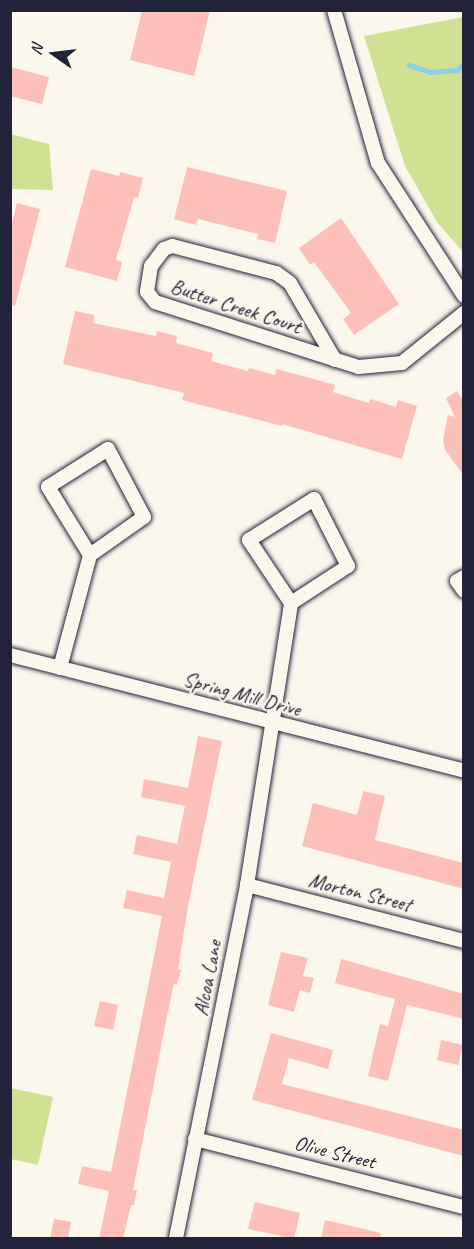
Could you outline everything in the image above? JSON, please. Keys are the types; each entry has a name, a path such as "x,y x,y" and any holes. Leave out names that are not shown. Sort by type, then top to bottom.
{"street":[{"path":"334,10 378,163 464,296"},
{"name":"Butter Creek Court","path":"335,360 290,283 276,273 172,246 164,249 151,266 147,292 155,302 335,360 358,367 402,363 464,313"},
{"path":"60,668 90,555 144,517 108,449 48,487 90,555"},
{"path":"314,499 348,566 291,603 249,540 314,499"},
{"path":"464,577 457,581 464,591"},
{"name":"Alcoa Lane","path":"176,1239 247,885 291,603"},
{"name":"Spring Mill Drive","path":"10,655 464,771"},
{"name":"Morton Street","path":"247,885 464,940"},
{"name":"Olive Street","path":"195,1138 464,1207"}],"green space":[{"path":"464,17 463,252 437,222 405,166 364,36"},
{"path":"10,134 49,144 53,190 11,189"},
{"path":"11,1088 53,1097 38,1165 11,1159"}],"building":[{"path":"142,10 210,10 194,76 130,60"},
{"path":"10,67 49,77 42,104 10,96"},
{"path":"187,167 287,191 275,243 257,239 258,234 198,219 196,225 174,219"},
{"path":"91,169 119,176 120,172 143,178 138,198 134,197 116,260 122,262 117,281 65,267"},
{"path":"17,203 40,209 15,306 10,305 10,231"},
{"path":"341,218 399,304 354,335 343,319 351,313 314,262 310,265 299,248"},
{"path":"75,311 94,315 93,323 156,336 157,331 177,336 176,343 213,353 211,361 248,371 249,368 275,375 276,369 314,379 335,385 333,392 369,403 370,399 396,407 398,400 417,406 402,459 282,424 282,426 182,400 184,393 63,364"},
{"path":"457,391 464,402 464,476 445,450 443,440 448,415 455,417 446,398"},
{"path":"198,736 222,741 188,906 178,969 181,970 177,985 174,984 167,1016 133,1190 137,1190 134,1205 131,1205 123,1239 99,1239 109,1191 78,1184 82,1166 111,1172 162,916 123,908 127,890 164,898 171,862 133,854 137,835 177,844 185,806 141,797 144,779 188,788"},
{"path":"363,791 385,796 375,840 464,863 464,889 302,846 313,803 357,815"},
{"path":"281,952 308,958 303,976 314,978 310,993 300,990 294,1012 268,1005"},
{"path":"341,959 464,994 464,1019 407,1005 388,1081 368,1076 380,1024 388,1026 395,999 335,983"},
{"path":"100,1001 118,1005 113,1030 94,1026"},
{"path":"271,1033 333,1050 328,1069 289,1058 282,1084 464,1130 464,1156 252,1100"},
{"path":"441,1040 463,1045 458,1065 437,1060"},
{"path":"255,1202 300,1213 294,1239 248,1229"},
{"path":"54,1219 71,1222 68,1239 50,1239"},
{"path":"325,1220 381,1233 380,1239 321,1239"}],"waterway":[{"path":"409,65 430,72 457,70 464,63"}]}
